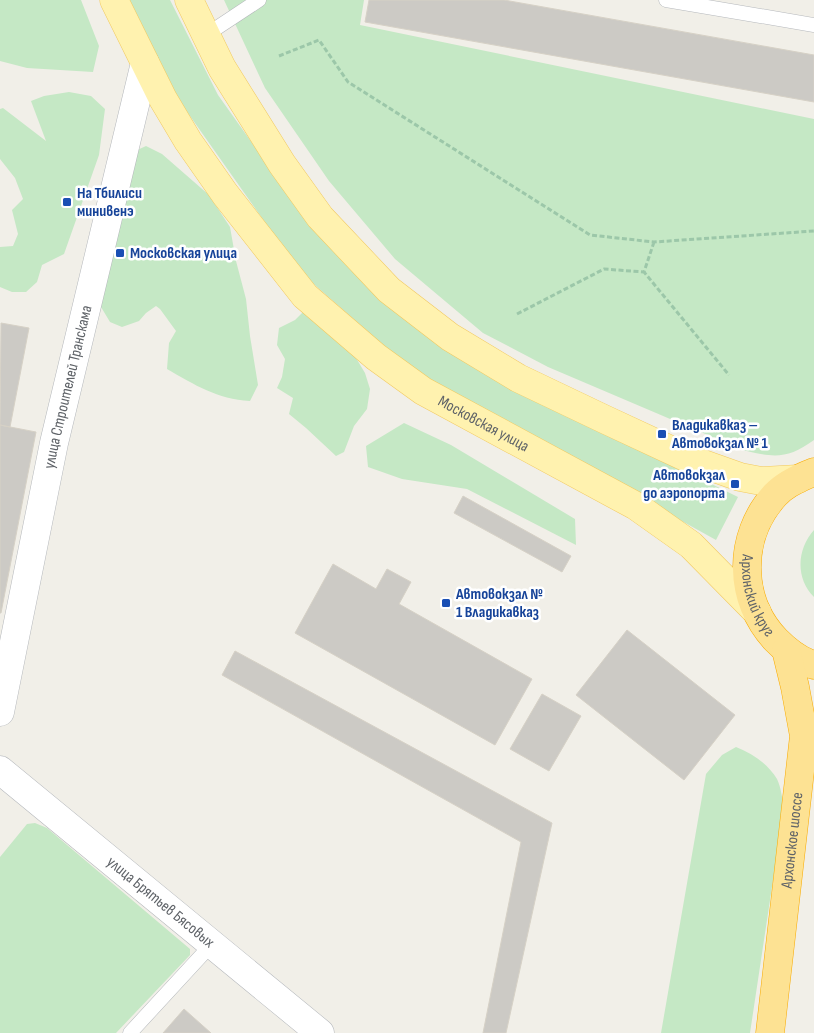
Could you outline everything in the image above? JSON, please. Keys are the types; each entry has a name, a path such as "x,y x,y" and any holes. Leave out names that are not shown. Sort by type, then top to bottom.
{"highway":[{"name":"Архонский круг","path":"806,475 775,495 756,523 748,548 746,572 751,599 765,628 786,650 806,663 814,665"},
{"name":"Архонское шоссе","path":"770,1033 804,736 786,650"}],"main road":[{"name":"Московская улица","path":"114,0 163,99 188,141 224,194 305,296 376,358 423,391 636,506 690,545 757,612"},
{"path":"189,0 222,68 282,164 320,217 389,290 450,337 518,378 692,460 740,477 761,482 806,475"}],"street":[{"name":"улица Строителей Транскама","path":"0,711 54,443 145,63"},
{"name":"улица Брятьев Бясовых","path":"0,770 320,1033"}],"lane":[{"path":"206,35 259,0"},
{"path":"666,0 814,25"},
{"path":"130,1033 212,944"}],"path":[{"path":"279,56 319,40 348,82 590,235 654,242 814,230"},
{"path":"644,272 654,242"},
{"path":"517,314 604,269 644,272 729,375"}],"green space":[{"path":"0,0 81,0 99,46 93,72 27,68 0,61"},
{"path":"126,0 170,0 218,95 308,222 479,370 738,497 716,540 415,373 300,272 166,82"},
{"path":"224,0 364,0 360,25 814,119 814,440 788,454 772,455 743,450 548,367 483,333 395,259 329,181 265,88"},
{"path":"69,92 91,96 105,109 99,155 64,254 42,265 37,282 26,292 12,292 0,287 0,247 13,246 18,234 12,210 23,199 15,178 0,159 0,109 3,108 46,141 31,101 44,96"},
{"path":"146,146 162,154 209,195 230,227 236,261 246,299 258,385 250,401 238,400 217,394 197,386 167,369 169,343 176,331 156,306 139,321 122,327 110,322 101,307 99,291 133,152"},
{"path":"305,310 356,358 365,373 370,389 367,409 354,426 344,452 336,456 289,414 293,398 277,388 282,377 285,359 277,345 279,328 295,320"},
{"path":"404,423 451,445 575,519 576,545 467,489 402,479 368,467 366,446"},
{"path":"814,530 814,597 804,581 800,564 804,546"},
{"path":"736,747 748,752 759,760 777,779 784,807 750,1033 661,1033 706,774 722,755"},
{"path":"35,823 47,828 190,949 190,955 116,1033 0,1033 0,857 27,824"}],"building":[{"path":"369,0 504,0 814,55 814,102 365,22"},
{"path":"1,323 29,328 10,427 0,425"},
{"path":"0,425 36,432 1,613 0,613"},
{"path":"463,496 571,556 562,572 454,513"},
{"path":"333,564 376,589 387,569 411,582 399,604 532,679 495,745 295,633"},
{"path":"627,630 735,715 684,780 576,695"},
{"path":"235,651 552,823 506,1033 483,1033 521,842 222,675"},
{"path":"542,694 581,716 549,771 510,749"},
{"path":"184,1009 211,1033 163,1033"}],"place":[{"name":"На Тбилиси минивенэ","path":"67,202"},
{"name":"Московская улица","path":"120,253"},
{"name":"Владикавказ – Автовокзал № 1","path":"662,434"},
{"name":"Автовокзал до аэропорта","path":"735,484"},
{"name":"Автовокзал № 1 Владикавказ","path":"446,603"}]}
